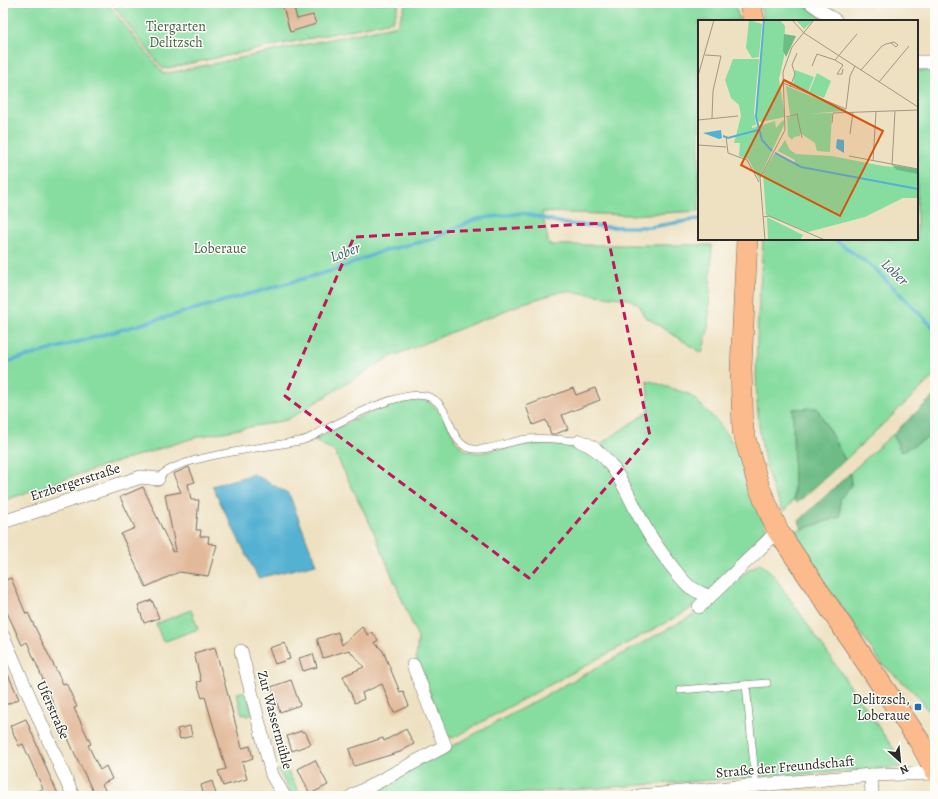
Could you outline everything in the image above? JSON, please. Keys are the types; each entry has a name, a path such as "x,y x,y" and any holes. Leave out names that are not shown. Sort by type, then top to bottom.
{"main road":[{"path":"750,3 754,20"},
{"path":"746,246 741,368 743,431 759,487 778,531 920,742 935,770"}],"street":[{"path":"811,3 835,20"},
{"path":"918,62 935,62"},
{"path":"580,441 589,444 613,467 646,531 672,566 690,587 710,597"},
{"name":"Erzbergerstraße","path":"3,522 141,477 158,479"},
{"path":"699,607 778,531"},
{"name":"Uferstraße","path":"3,636 74,796"},
{"name":"Zur Wassermühle","path":"241,651 272,775 284,796"},
{"path":"352,796 445,746 413,664"},
{"name":"Straße der Freundschaft","path":"638,796 871,775 935,773"},
{"path":"871,775 872,796"}],"lane":[{"path":"158,479 161,474 186,464 243,449 260,448 302,441 372,406 405,397 427,396 438,403 447,415 460,441 469,448 482,449 527,439 580,441"},
{"path":"680,690 767,683"},
{"path":"746,685 756,786"}],"highlighted area":[{"path":"605,223 650,436 529,578 285,396 354,237"}],"green space":[{"name":"Loberaue","path":"3,3 107,3 164,74 398,25 406,3 734,3 740,20 698,20 698,211 630,215 542,212 549,245 712,245 708,330 702,353 644,316 639,305 629,299 564,291 524,303 388,358 287,420 197,437 82,473 3,501"},
{"name":"Tiergarten Delitzsch","path":"111,3 399,3 393,21 163,69"},
{"path":"759,3 800,3 826,20 764,20"},
{"path":"935,70 935,375 845,460 817,408 793,409 794,499 784,512 774,493 770,481 763,451 759,422 756,361 763,240 918,240 918,71"},
{"path":"647,380 691,395 718,422 737,449 750,492 766,528 734,572 709,597 681,584 699,601 687,611 453,738 447,736 416,658 418,638 373,530 334,451 316,441 319,437 376,409 408,400 421,399 431,403 445,418 456,442 465,450 479,453 526,444 581,445 613,467 602,443 649,411"},
{"path":"935,395 935,434 901,452 893,434"},
{"path":"817,408 845,460 797,503 794,499 793,409"},
{"path":"893,434 901,452 935,434 935,722 918,696 882,664 817,572 792,532 840,517 840,499 851,485 850,473"},
{"path":"850,473 851,485 840,499 840,517 802,529 799,521"},
{"path":"760,563 772,573 902,761 901,767 483,796 361,796 712,605 740,576"},
{"path":"191,610 198,629 163,642 156,624"},
{"path":"246,691 252,714 247,716 246,714 242,715 237,693"},
{"path":"278,770 287,770 301,796 293,796"}],"water":[{"path":"254,474 289,494 316,564 258,578 212,486"}],"building":[{"path":"293,4 297,19 313,15 316,24 290,32 283,7"},
{"path":"573,388 576,395 595,388 600,400 562,415 568,429 556,434 551,434 546,420 533,425 526,406"},
{"path":"189,467 195,482 188,484 191,500 199,500 196,530 201,530 200,536 209,536 208,543 217,545 208,576 179,572 146,587 121,534 135,528 120,497 143,487 173,552 176,551 165,495 181,492 173,474"},
{"path":"11,578 26,614 28,613 63,684 66,683 77,707 74,708 91,744 88,745 100,770 106,766 112,779 102,784 108,796 95,796 74,752 27,642 22,645 6,610 3,611 3,581"},
{"path":"152,600 159,618 144,623 138,605"},
{"path":"362,627 368,635 372,632 378,640 375,643 383,651 400,692 403,691 409,706 394,713 382,684 362,693 364,699 355,703 343,676 364,667 349,650 323,658 317,639 338,632 342,645"},
{"path":"285,643 290,659 275,664 269,648"},
{"path":"215,647 242,748 250,746 253,758 242,762 247,779 223,786 218,771 226,769 205,697 202,698 197,682 201,681 194,653"},
{"path":"313,654 317,667 303,671 299,658"},
{"path":"3,663 19,699 3,706"},
{"path":"291,680 300,705 280,712 271,687"},
{"path":"26,719 59,796 27,796 43,789 23,744 19,746 10,726"},
{"path":"190,726 192,736 180,739 177,729"},
{"path":"406,729 414,744 400,752 354,766 349,749 383,738 384,741"},
{"path":"301,731 306,733 311,744 292,751 287,736"},
{"path":"315,760 328,785 310,794 298,769"},
{"path":"212,781 216,794 204,796 201,785"}],"waterway":[{"name":"Lober","path":"3,363 338,269 382,251 430,240 476,219 523,213 566,224 610,227 651,227 698,219"},
{"name":"Lober","path":"835,240 874,268 935,329"}],"place":[{"name":"Delitzsch, Loberaue","path":"918,707"}]}
